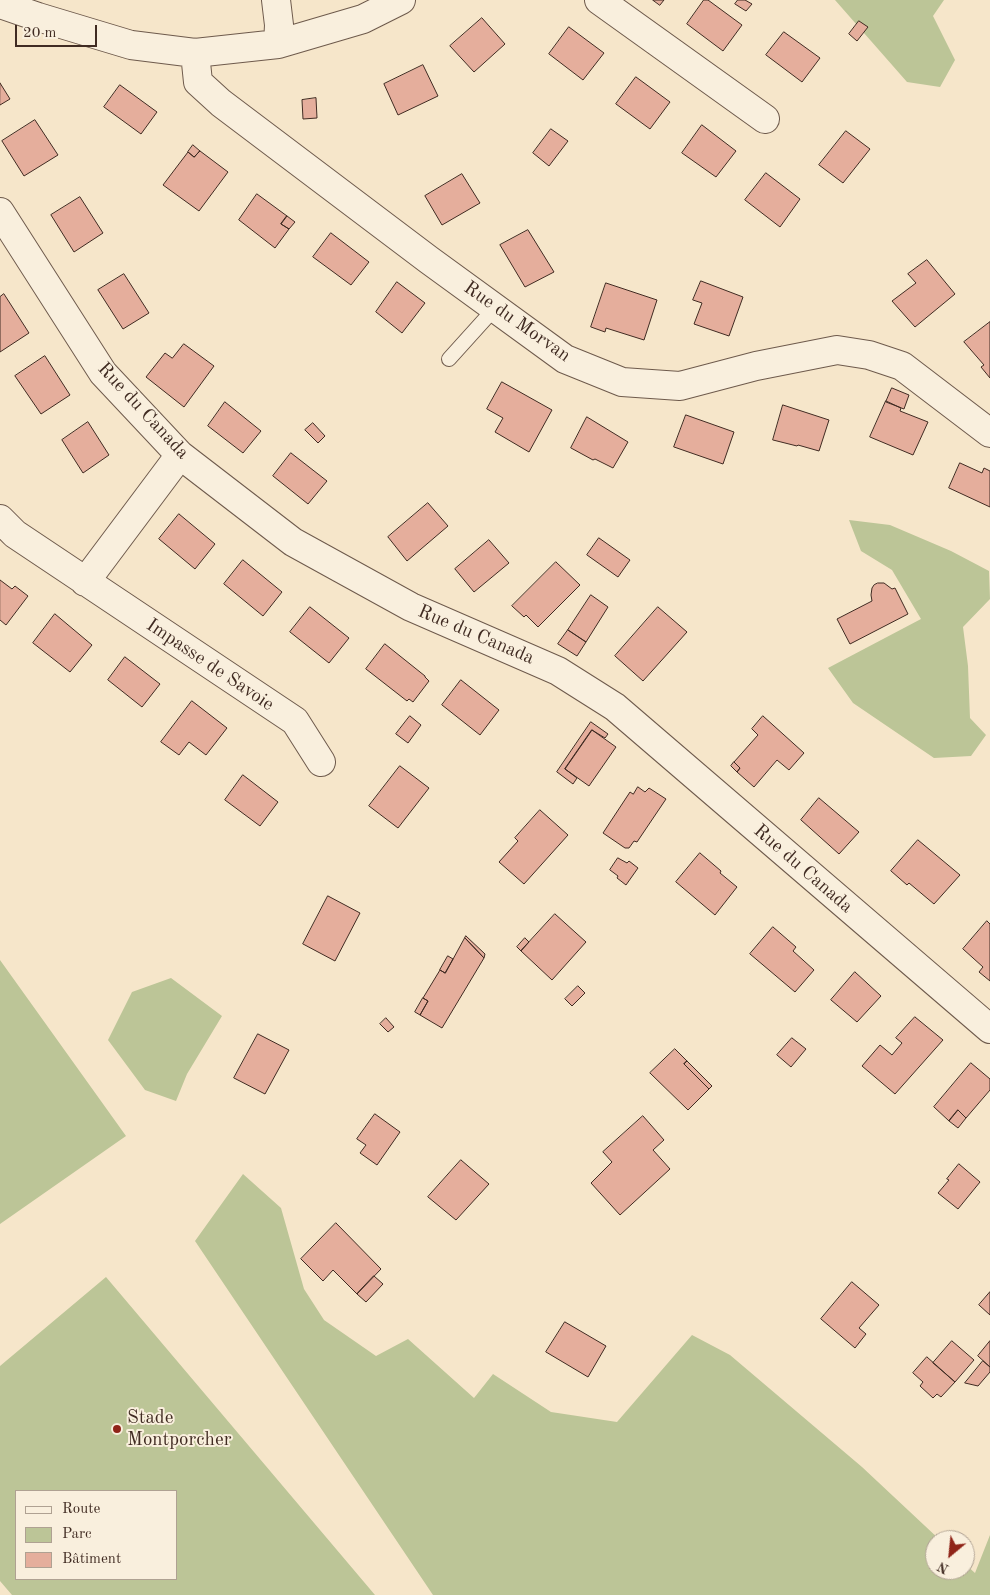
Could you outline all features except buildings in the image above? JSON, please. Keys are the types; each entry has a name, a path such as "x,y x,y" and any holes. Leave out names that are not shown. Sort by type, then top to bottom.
{"street":[{"path":"276,0 279,25 278,44"},
{"path":"0,4 131,45 195,53 278,44 363,19 401,0"},
{"path":"599,0 765,119"},
{"name":"Rue du Morvan","path":"195,53 198,82 221,103 565,360 622,382 680,386 756,366 837,350 869,355 902,366 990,433"},
{"name":"Rue du Canada","path":"0,212 103,373 180,455 293,542 411,607 558,671 615,707 990,1029"},
{"path":"85,582 180,455"},
{"name":"Impasse de Savoie","path":"0,519 15,534 85,582 295,721 321,762"}],"lane":[{"path":"449,359 495,308"}],"green space":[{"path":"835,0 944,0 933,16 955,60 940,87 907,82"},
{"path":"849,520 890,525 951,551 989,571 990,599 963,627 968,666 970,718 986,735 971,756 934,758 853,703 828,668 921,619 892,570 861,551"},
{"path":"0,960 126,1136 0,1224"},
{"path":"171,978 222,1016 187,1074 176,1101 145,1090 108,1040 132,992"},
{"path":"243,1174 281,1208 304,1289 324,1320 376,1356 408,1339 474,1398 493,1374 551,1412 617,1422 692,1335 730,1355 862,1467 929,1530 925,1530 925,1580 975,1580 975,1573 990,1535 990,1595 433,1595 195,1241"},
{"name":"Stade Montporcher","path":"106,1277 375,1595 12,1595 0,1581 0,1366"}],"place":[{"name":"Stade Montporcher","path":"117,1429"}]}
